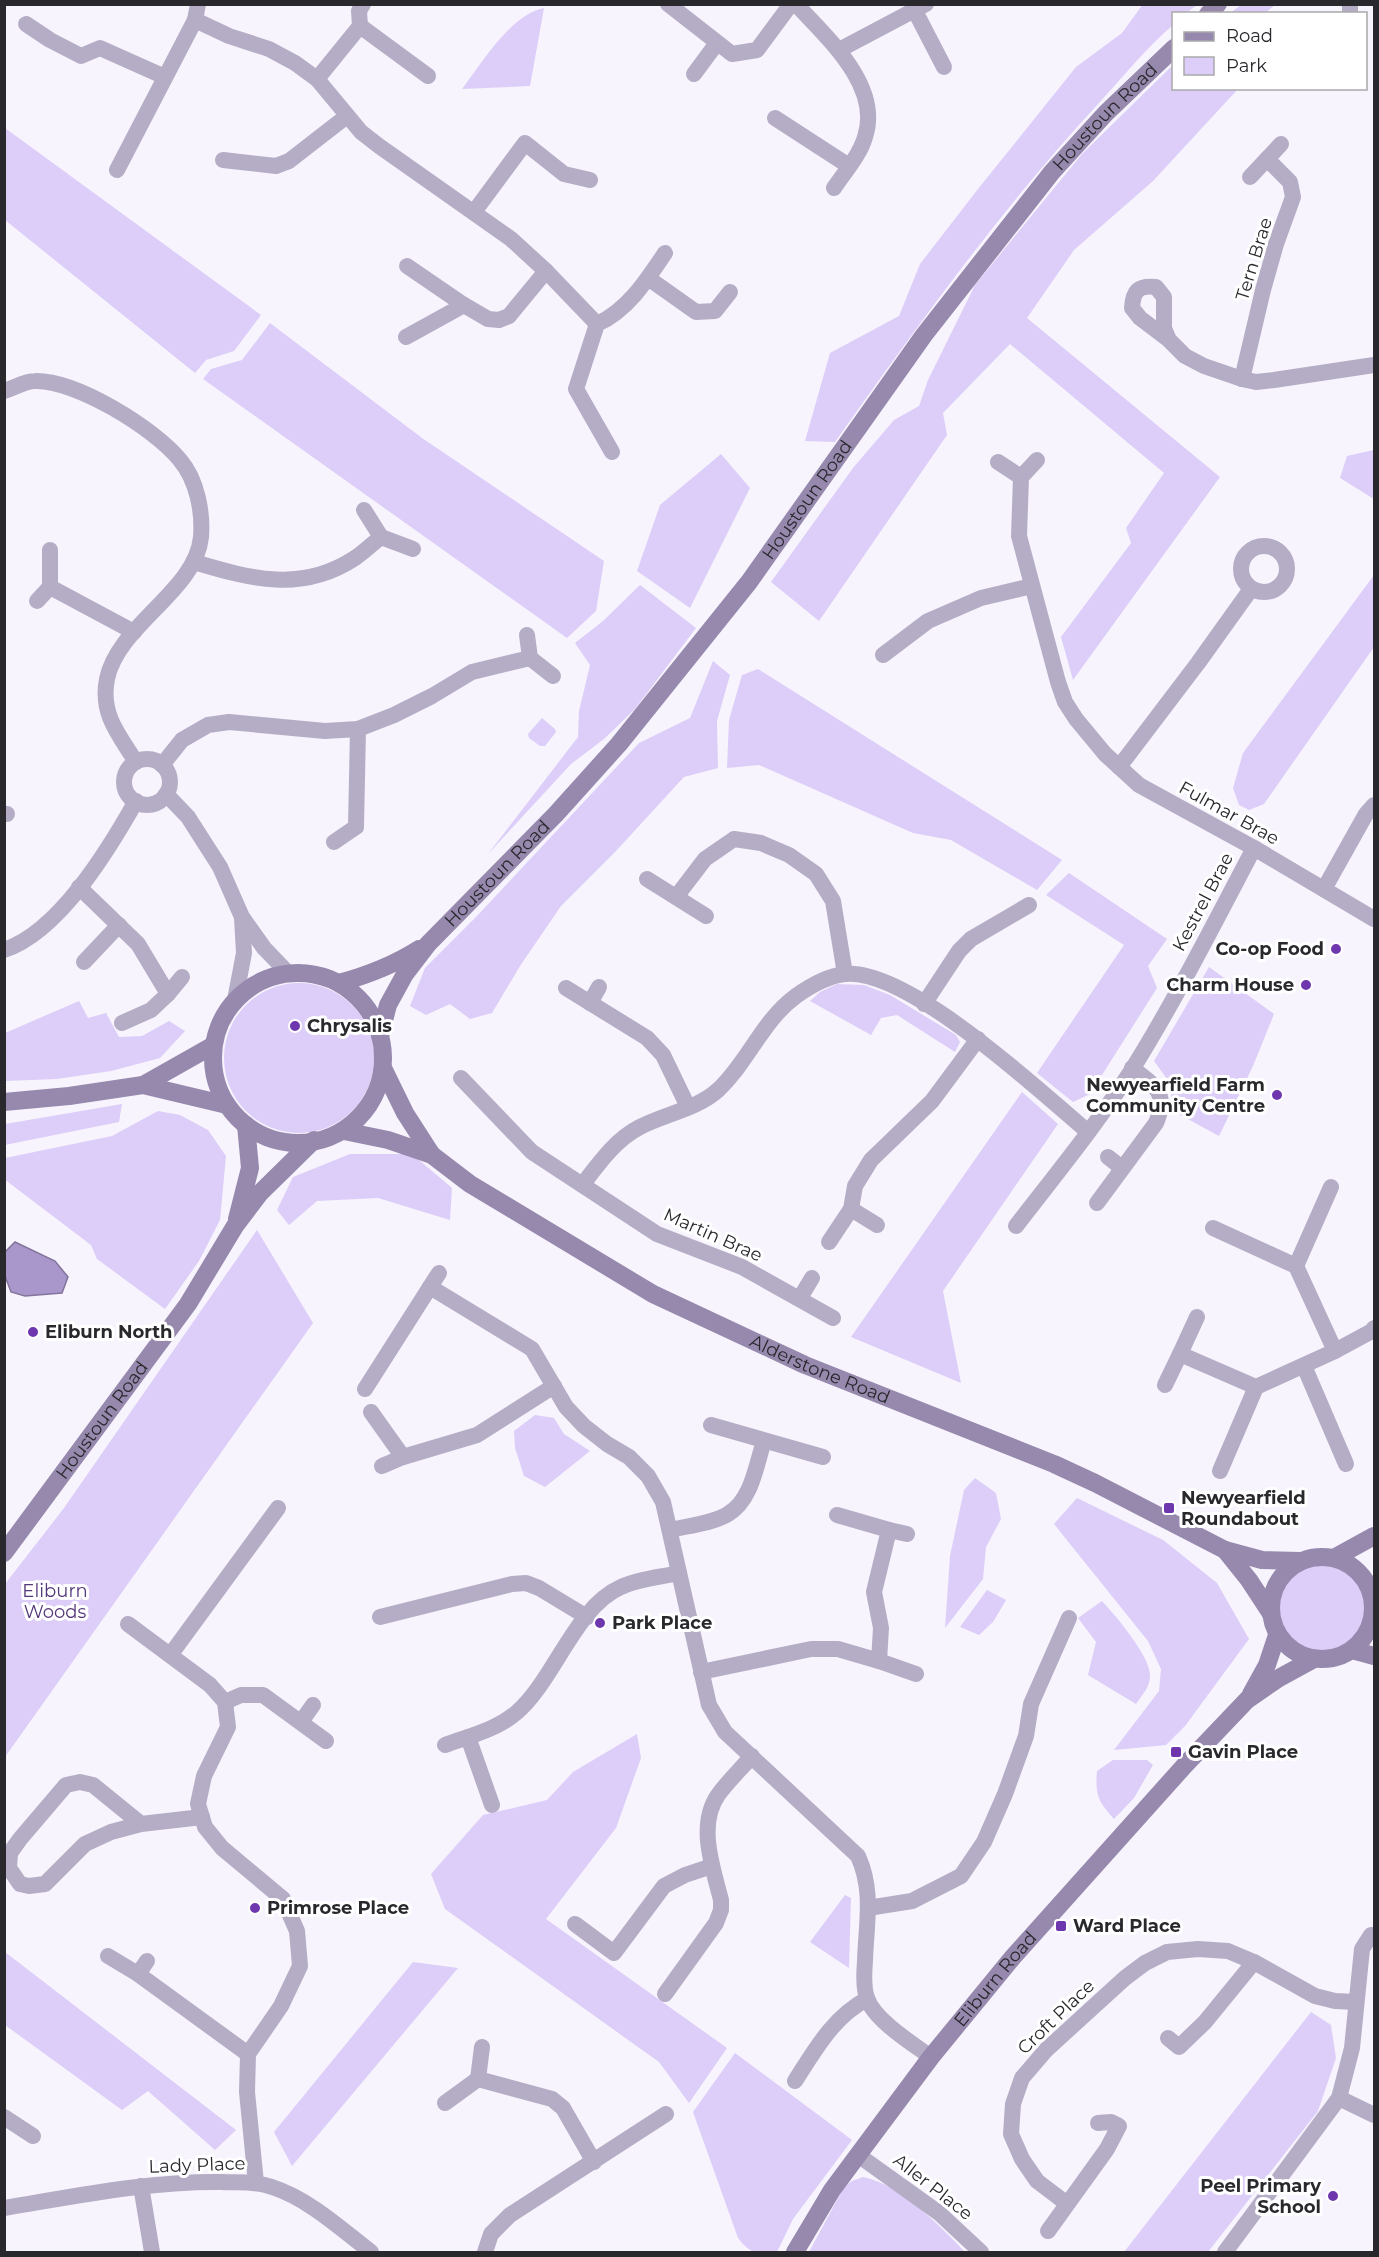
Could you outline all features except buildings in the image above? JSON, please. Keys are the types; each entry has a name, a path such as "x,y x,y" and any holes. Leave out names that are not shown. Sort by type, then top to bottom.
{"street":[{"path":"317,79 360,26 359,11 363,4"},
{"path":"668,4 732,54 757,50 791,4"},
{"path":"796,4 839,50 856,75 868,106 865,139 834,188"},
{"path":"839,50 921,8 944,67"},
{"path":"117,170 196,12 229,36 269,49 295,63 317,79 361,132 511,239 546,271 597,324"},
{"path":"26,24 81,56 101,40 165,77"},
{"path":"360,26 428,76"},
{"path":"694,74 717,43"},
{"name":"Houstoun Road","path":"380,1036 388,1005 405,974 428,944 556,814 619,744 749,582 924,335 1052,172 1106,112 1172,49"},
{"path":"223,160 276,166 290,162 347,116"},
{"path":"775,118 849,166"},
{"path":"474,212 525,143 564,174 590,180"},
{"path":"1250,177 1281,144"},
{"name":"Tern Brae","path":"1242,379 1263,290 1293,197 1290,182 1267,159"},
{"path":"612,452 576,389 597,324 613,317 648,278 665,253"},
{"path":"407,266 488,320 499,320 509,316 546,271"},
{"path":"648,278 696,312 715,311 730,292"},
{"path":"406,337 464,305"},
{"path":"1169,340 1185,356 1204,366 1256,382 1374,364"},
{"path":"4,391 34,381 76,389 92,396 154,435 181,460 193,481 201,520 201,540 194,562 120,649 107,677 104,698 109,719 136,762"},
{"path":"998,462 1021,477 1037,460"},
{"name":"Fulmar Brae","path":"1021,477 1018,537 1058,682 1065,702 1076,719 1105,754 1139,785 1254,848 1374,919"},
{"path":"364,510 381,537 413,549"},
{"path":"194,562 236,574 279,581 303,578 324,573 355,558 381,537"},
{"path":"37,601 50,587 50,550"},
{"path":"883,655 928,621 981,598 1032,586"},
{"path":"50,587 134,632"},
{"path":"1119,766 1251,589"},
{"path":"528,635 530,658 553,676"},
{"path":"162,765 182,740 208,725 229,722 325,731 358,729 394,716 472,672 530,658"},
{"path":"334,842 356,828 358,729"},
{"path":"146,759 153,760 162,765 170,778 170,787 166,794 152,804 136,801 129,795 124,779 130,766 136,762 146,759"},
{"path":"166,794 188,817 220,867 242,917 264,948 288,973"},
{"path":"4,950 32,936 80,887 109,848 136,801"},
{"path":"1324,889 1366,814 1374,805"},
{"path":"676,897 705,859 734,839 761,843 789,855 816,874 834,901 837,936 845,974"},
{"name":"Kestrel Brae","path":"1016,1226 1088,1132 1132,1068 1199,953 1254,848"},
{"path":"647,879 706,916"},
{"path":"80,887 138,944 168,994"},
{"path":"924,1004 959,951 971,939 1029,905"},
{"path":"235,1000 259,982 288,973 316,974 339,983 365,1005 371,1013 380,1036 383,1068 378,1087 365,1109 344,1131 300,1142 279,1140 246,1125 221,1095 213,1071 212,1046 219,1026 235,1000 244,953 242,917"},
{"path":"84,962 119,925"},
{"name":"Houstoun Road","path":"339,983 400,961 428,944"},
{"path":"583,1184 611,1149 639,1127 688,1107 716,1092 736,1071 770,1021 794,997 822,980 845,974 867,976 897,988 978,1039 1088,1132"},
{"path":"122,1023 151,1010 182,976"},
{"path":"590,1003 599,987"},
{"path":"566,988 647,1038 663,1055 688,1107"},
{"path":"829,1242 851,1209 855,1186 872,1160 932,1101 978,1039"},
{"path":"4,1102 69,1096 143,1085 212,1046"},
{"name":"Alderstone Road","path":"383,1068 405,1113 432,1155"},
{"path":"1097,1203 1156,1123 1162,1109 1160,1095 1152,1084 1132,1068"},
{"name":"Martin Brae","path":"461,1078 532,1152 657,1234 742,1267 833,1318"},
{"path":"143,1085 227,1105"},
{"name":"Houstoun Road","path":"236,1226 250,1168 246,1125"},
{"name":"Alderstone Road","path":"344,1131 388,1140 432,1155 470,1184 653,1294 805,1365 1054,1464 1225,1550 1262,1560 1300,1561"},
{"name":"Houstoun Road","path":"4,1553 188,1304 236,1226 260,1193 314,1140"},
{"path":"1108,1157 1122,1168"},
{"path":"1296,1266 1331,1187"},
{"path":"851,1209 877,1225"},
{"path":"1213,1228 1296,1266 1335,1351"},
{"path":"800,1299 812,1278"},
{"path":"364,1389 434,1280 532,1349 566,1407 584,1426 628,1457 648,1476 663,1502 709,1705 725,1732 858,1856 868,1888 864,1976 867,1999 877,2014 891,2027 931,2058"},
{"path":"1165,1385 1197,1317"},
{"path":"1220,1471 1256,1387 1335,1351 1374,1328"},
{"path":"1180,1354 1256,1387"},
{"path":"1304,1366 1346,1464"},
{"path":"382,1466 403,1457 477,1435 554,1386"},
{"path":"371,1412 403,1457"},
{"path":"711,1425 823,1457"},
{"path":"670,1530 727,1515 738,1507 747,1495 764,1441"},
{"path":"171,1654 278,1508"},
{"path":"837,1515 907,1534"},
{"path":"879,1661 881,1629 874,1592 889,1530"},
{"path":"1334,1558 1374,1536"},
{"name":"Alderstone Road","path":"1225,1550 1249,1580 1270,1612"},
{"path":"1317,1557 1334,1558 1350,1565 1362,1576 1373,1597 1371,1624 1364,1639 1352,1650 1333,1659 1312,1660 1292,1651 1277,1635 1270,1612 1273,1592 1283,1574 1300,1561 1317,1557"},
{"path":"445,1745 495,1727 515,1714 533,1697 598,1602 621,1587 680,1573"},
{"path":"380,1617 512,1584 526,1583 539,1588 587,1617"},
{"path":"868,1908 912,1900 961,1876 984,1842 1005,1794 1026,1736 1031,1704 1069,1618"},
{"path":"128,1624 210,1685 225,1702 228,1727 204,1776 198,1804 205,1827 222,1848 283,1899 297,1931 300,1966 281,2006 248,2054 247,2092 256,2183"},
{"name":"Eliburn Road","path":"795,2253 832,2190 931,2058 1045,1920 1246,1700 1267,1665 1277,1635"},
{"path":"701,1672 811,1649 838,1649 916,1674"},
{"path":"1352,1650 1374,1656"},
{"name":"Eliburn Road","path":"1246,1700 1312,1660"},
{"path":"225,1702 242,1695 263,1695 326,1741"},
{"path":"301,1722 313,1705"},
{"path":"468,1737 492,1805"},
{"path":"666,1994 716,1923 721,1910 708,1836 710,1814 717,1797 752,1756"},
{"path":"141,1824 93,1785 80,1782 66,1785 10,1853 9,1868 20,1884 29,1886 45,1884 85,1844 111,1832 141,1824 202,1817"},
{"path":"574,1924 614,1953 664,1886 685,1875 712,1866"},
{"path":"1225,2253 1339,2098 1352,2048 1362,1949 1371,1935"},
{"name":"Croft Place","path":"1066,2204 1037,2181 1022,2158 1011,2134 1013,2104 1022,2078 1046,2050 1125,1978 1145,1963 1167,1952 1198,1949 1228,1951 1254,1962 1315,1996 1335,2001 1356,2002"},
{"path":"108,1956 143,1967 248,2054"},
{"path":"1168,2038 1179,2047 1205,2022 1254,1962"},
{"path":"795,2081 823,2037 841,2016 867,1999"},
{"path":"445,2103 478,2079 482,2047"},
{"path":"478,2079 552,2099 563,2108 594,2162"},
{"path":"1339,2098 1374,2115"},
{"path":"485,2253 491,2234 510,2215 666,2114"},
{"path":"4,2117 33,2136"},
{"path":"1048,2230 1107,2149 1119,2126 1112,2122 1098,2123"},
{"name":"Aller Place","path":"858,2155 939,2213 981,2253"},
{"name":"Lady Place","path":"4,2208 141,2186 200,2182 256,2183 272,2187 318,2212 371,2253"},
{"path":"141,2186 152,2253"}],"green space":[{"path":"1143,4 1197,5 1187,12 1172,12 1172,26 1153,43 1062,144 994,226 929,311 835,442 805,441 830,353 899,316 920,264 978,189 1076,67 1122,33"},
{"path":"1241,4 1275,5 1266,12 1231,12"},
{"path":"544,8 530,86 462,89 508,30 532,12"},
{"path":"1172,66 1172,90 1237,90 1153,181 1074,250 1027,318 1220,477 1073,680 1061,637 1131,543 1126,528 1164,473 1010,344 943,413 947,435 819,621 771,582 853,468 894,420 919,406 928,380 975,285 1082,154"},
{"path":"5,128 261,315 234,351 206,360 195,373 5,220"},
{"path":"270,323 422,438 604,561 596,611 567,638 203,379 211,369 242,360"},
{"path":"1374,450 1374,499 1340,478 1347,456"},
{"path":"721,454 750,488 690,608 637,571 660,505"},
{"path":"1374,575 1374,647 1264,804 1249,810 1239,805 1233,788 1243,753"},
{"path":"640,585 696,628 635,709 604,739 571,764 488,854 578,737 579,711 590,665 575,643 603,621"},
{"path":"713,661 730,675 717,721 718,768 684,777 616,851 561,906 520,966 492,1013 470,1019 450,1004 426,1015 410,1006 425,968 639,743 690,718"},
{"path":"758,669 1062,860 1037,890 951,840 913,833 759,765 727,768 729,720 742,675"},
{"path":"542,718 556,732 545,746 540,746 529,738 528,734"},
{"path":"1069,873 1167,939 1148,966 1157,988 1090,1094 1073,1102 1037,1073 1124,945 1046,895"},
{"path":"1209,967 1274,1014 1253,1066 1219,1136 1173,1111 1170,1083 1154,1061"},
{"path":"299,983 314,984 328,989 352,1005 368,1029 373,1043 373,1073 368,1087 352,1111 328,1127 314,1132 299,1133 284,1132 270,1127 246,1111 230,1087 225,1073 224,1058 225,1043 230,1029 246,1005 270,989 284,984"},
{"path":"837,984 864,985 890,995 956,1035 960,1042 955,1052 897,1015 881,1018 871,1035 810,1001 820,992"},
{"path":"79,1001 88,1018 106,1013 119,1037 142,1036 169,1021 185,1031 160,1058 111,1071 57,1079 5,1081 5,1033"},
{"path":"1022,1092 1058,1124 943,1291 961,1383 851,1337"},
{"path":"122,1104 119,1122 5,1145 5,1124"},
{"path":"158,1111 180,1115 208,1130 226,1156 220,1220 199,1261 165,1309 97,1259 91,1245 4,1179 5,1158 112,1136"},
{"path":"350,1154 412,1154 452,1188 450,1220 378,1198 317,1201 289,1225 277,1210 293,1177"},
{"name":"Eliburn Woods","path":"257,1230 313,1323 5,1757 5,1584 64,1508"},
{"path":"535,1415 554,1418 564,1434 590,1451 545,1487 524,1476 515,1448 514,1431"},
{"path":"975,1478 996,1493 1001,1519 986,1547 983,1579 945,1628 950,1556 964,1490"},
{"path":"1077,1498 1163,1540 1217,1583 1249,1639 1185,1726 1166,1745 1114,1750 1159,1691 1161,1669 1148,1641 1054,1524"},
{"path":"1320,1564 1337,1568 1352,1577 1361,1592 1365,1609 1361,1626 1352,1641 1337,1650 1320,1654 1303,1650 1288,1641 1279,1626 1275,1609 1279,1592 1288,1577 1303,1568"},
{"path":"987,1590 1006,1600 993,1622 979,1635 960,1627"},
{"path":"1102,1601 1131,1636 1148,1667 1149,1683 1136,1704 1088,1675 1096,1642 1078,1618"},
{"path":"637,1734 641,1758 616,1828 546,1919 727,2048 689,2103 659,2062 445,1909 431,1874 483,1815 547,1800 573,1772"},
{"path":"1113,1760 1147,1760 1153,1765 1134,1798 1114,1819 1104,1807 1097,1792 1097,1771"},
{"path":"845,1895 851,1898 849,1968 810,1942"},
{"path":"5,1952 236,2130 215,2150 148,2091 122,2110 5,2025"},
{"path":"413,1962 458,1968 292,2166 274,2132"},
{"path":"1311,2012 1331,2025 1336,2058 1318,2111 1208,2252 1124,2252"},
{"path":"735,2053 852,2140 793,2219 777,2252 755,2252 747,2248 738,2238 693,2112"},
{"path":"863,2177 877,2181 905,2197 965,2252 809,2252 844,2187"}],"shaded area":[{"path":"15,1242 55,1261 68,1277 62,1293 25,1296 11,1292 5,1276 5,1252"}],"place":[{"name":"Co-op Food","path":"1336,949"},
{"name":"Charm House","path":"1306,985"},
{"name":"Chrysalis","path":"295,1026"},
{"name":"Newyearfield Farm Community Centre","path":"1277,1095"},
{"name":"Eliburn North","path":"33,1332"},
{"name":"Newyearfield Roundabout","path":"1169,1508"},
{"name":"Park Place","path":"600,1623"},
{"name":"Gavin Place","path":"1176,1752"},
{"name":"Primrose Place","path":"255,1908"},
{"name":"Ward Place","path":"1061,1926"},
{"name":"Peel Primary School","path":"1333,2196"}]}
